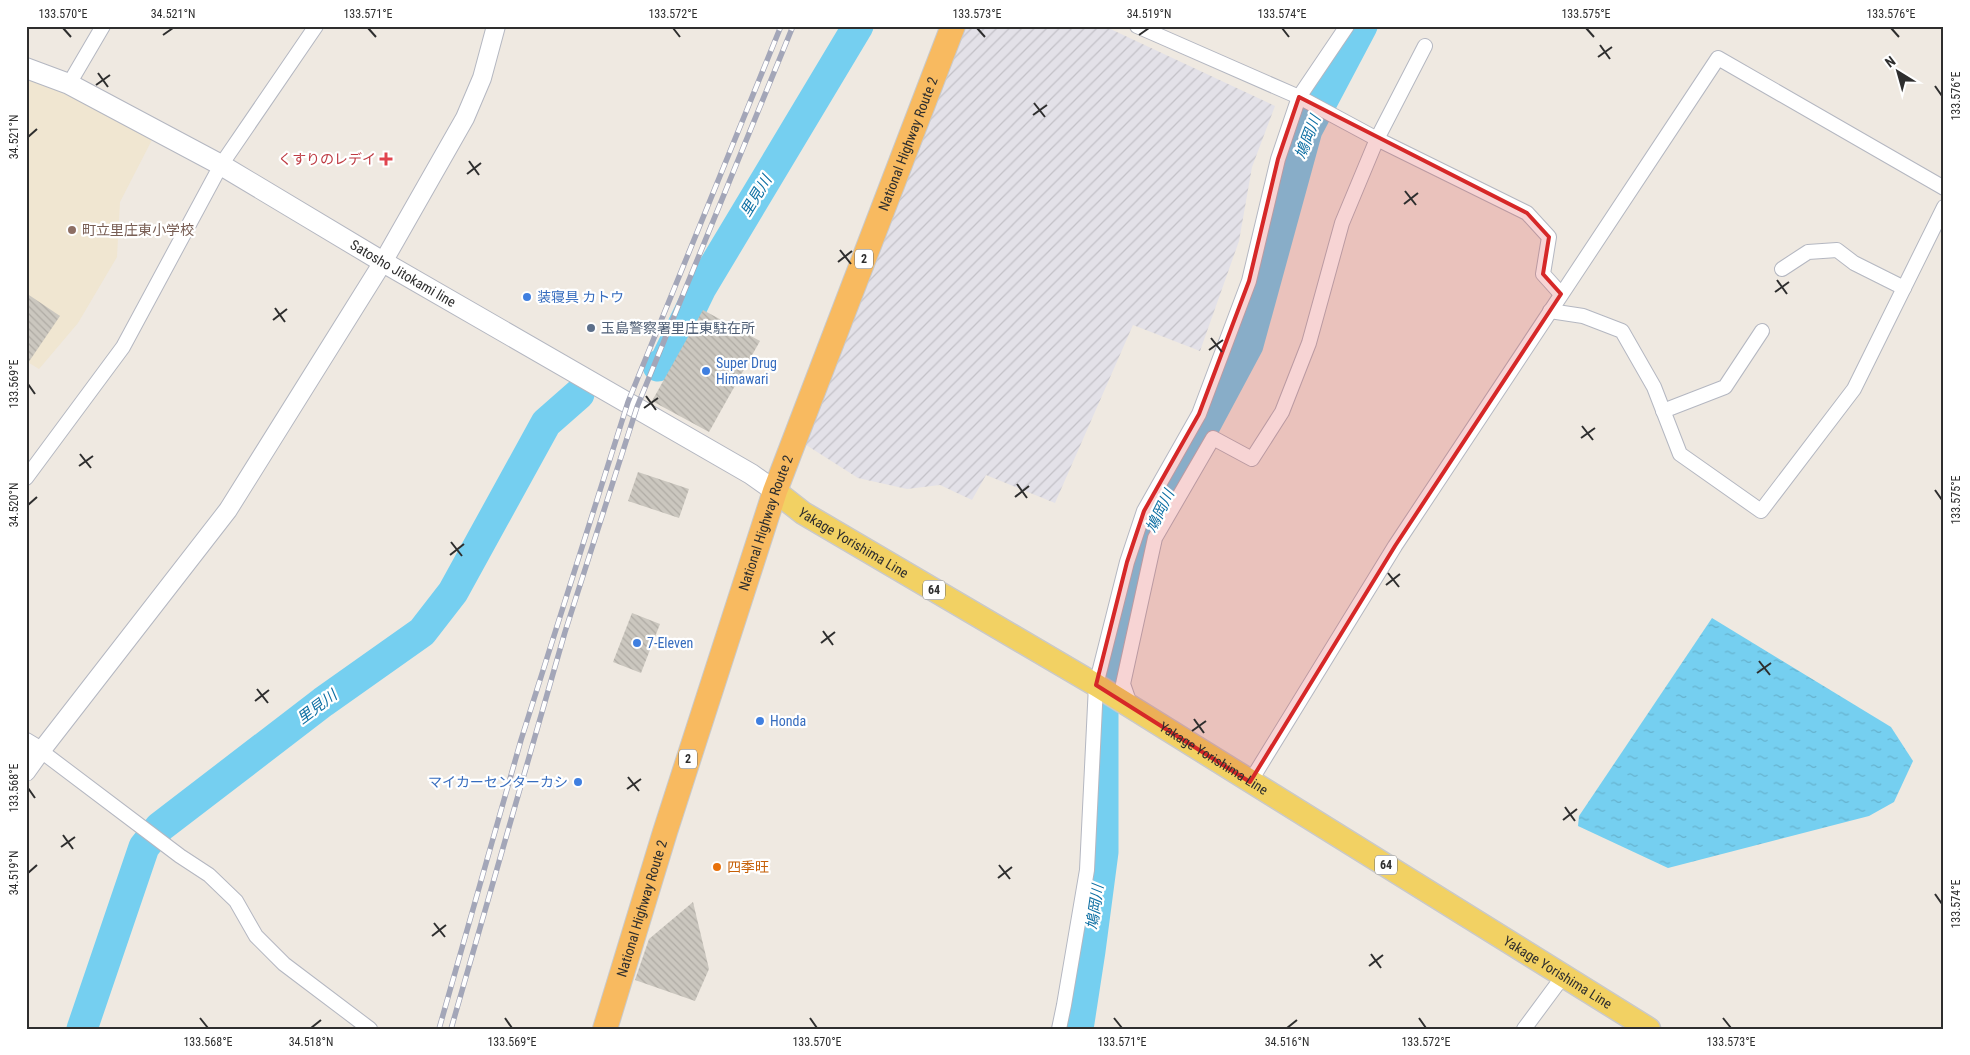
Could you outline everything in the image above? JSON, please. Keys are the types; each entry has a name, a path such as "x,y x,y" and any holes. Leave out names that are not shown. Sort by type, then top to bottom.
{"highway":[{"name":"National Highway Route 2","path":"605,1029 665,832 774,491 953,26"}],"main road":[{"name":"Satosho Jitokami line","path":"26,68 69,84 221,165 383,262 752,474 774,491"},
{"name":"Yakage Yorishima Line","path":"774,491 803,513 1096,685 1649,1029"}],"street":[{"path":"69,84 103,26"},
{"path":"26,478 123,347 221,165 316,26"},
{"path":"26,772 33,747 228,510 383,262 465,118 482,78 496,26"},
{"path":"1137,26 1299,97 1377,139 1527,213 1550,237 1543,274 1562,294"},
{"path":"1058,1029 1064,1005 1087,870 1096,685 1127,562 1144,511 1199,414 1249,282 1278,159 1299,97 1347,26"},
{"path":"1127,705 1123,684 1156,538 1213,438 1252,459 1282,412 1309,342 1342,223 1377,139 1425,46"},
{"path":"1250,782 1395,546 1718,58 1944,188"},
{"path":"1550,311 1583,316 1622,331 1654,387 1680,454 1761,511 1854,389 1944,207"},
{"path":"1782,270 1808,252 1837,250 1854,263 1904,288"},
{"path":"1663,411 1726,387 1762,331"},
{"path":"33,747 180,856 209,875 236,901 256,936 284,964 370,1029"},
{"path":"1524,1029 1564,975"}],"highlighted area":[{"path":"1299,97 1527,213 1549,237 1543,274 1561,294 1395,546 1250,782 1096,685 1127,562 1144,511 1199,414 1249,281 1278,159"}],"shaded area":[{"path":"966,26 1104,26 1275,106 1252,167 1239,241 1200,351 1133,325 1055,503 986,475 972,500 940,485 907,489 858,478 803,443"},
{"name":"町立里庄東小学校","path":"26,76 48,84 153,138 120,202 117,257 78,323 39,369 26,361"}],"water":[{"path":"1712,618 1891,727 1913,761 1894,802 1869,816 1668,868 1578,826 1579,816"}],"building":[{"path":"26,293 60,316 26,366"},
{"name":"Super Drug Himawari","path":"703,310 760,341 709,432 652,401"},
{"path":"638,472 689,489 679,518 628,501"},
{"name":"7-Eleven","path":"632,613 660,624 641,673 613,662"},
{"path":"693,902 709,969 695,1001 635,980 649,939"}],"waterway":[{"name":"里見川","path":"658,366 665,362 701,288 858,26"},
{"name":"鳩岡川","path":"1078,1029 1103,852 1103,712 1149,530 1248,345 1307,130 1362,26"},
{"name":"里見川","path":"82,1029 144,847 160,827 323,702 422,632 453,592 546,423 579,394"}],"railway":[{"path":"439,1029 521,740 628,402 781,26"},
{"path":"451,1029 565,632 637,407 793,26"}],"place":[{"name":"くすりのレデイ","path":"386,159"},
{"name":"町立里庄東小学校","path":"72,230"},
{"name":"装寝具 カトウ","path":"527,297"},
{"name":"玉島警察署里庄東駐在所","path":"591,328"},
{"name":"Super Drug Himawari","path":"706,371"},
{"name":"7-Eleven","path":"637,643"},
{"name":"Honda","path":"760,721"},
{"name":"マイカーセンターカシ","path":"578,782"},
{"name":"四季旺","path":"717,867"}]}
